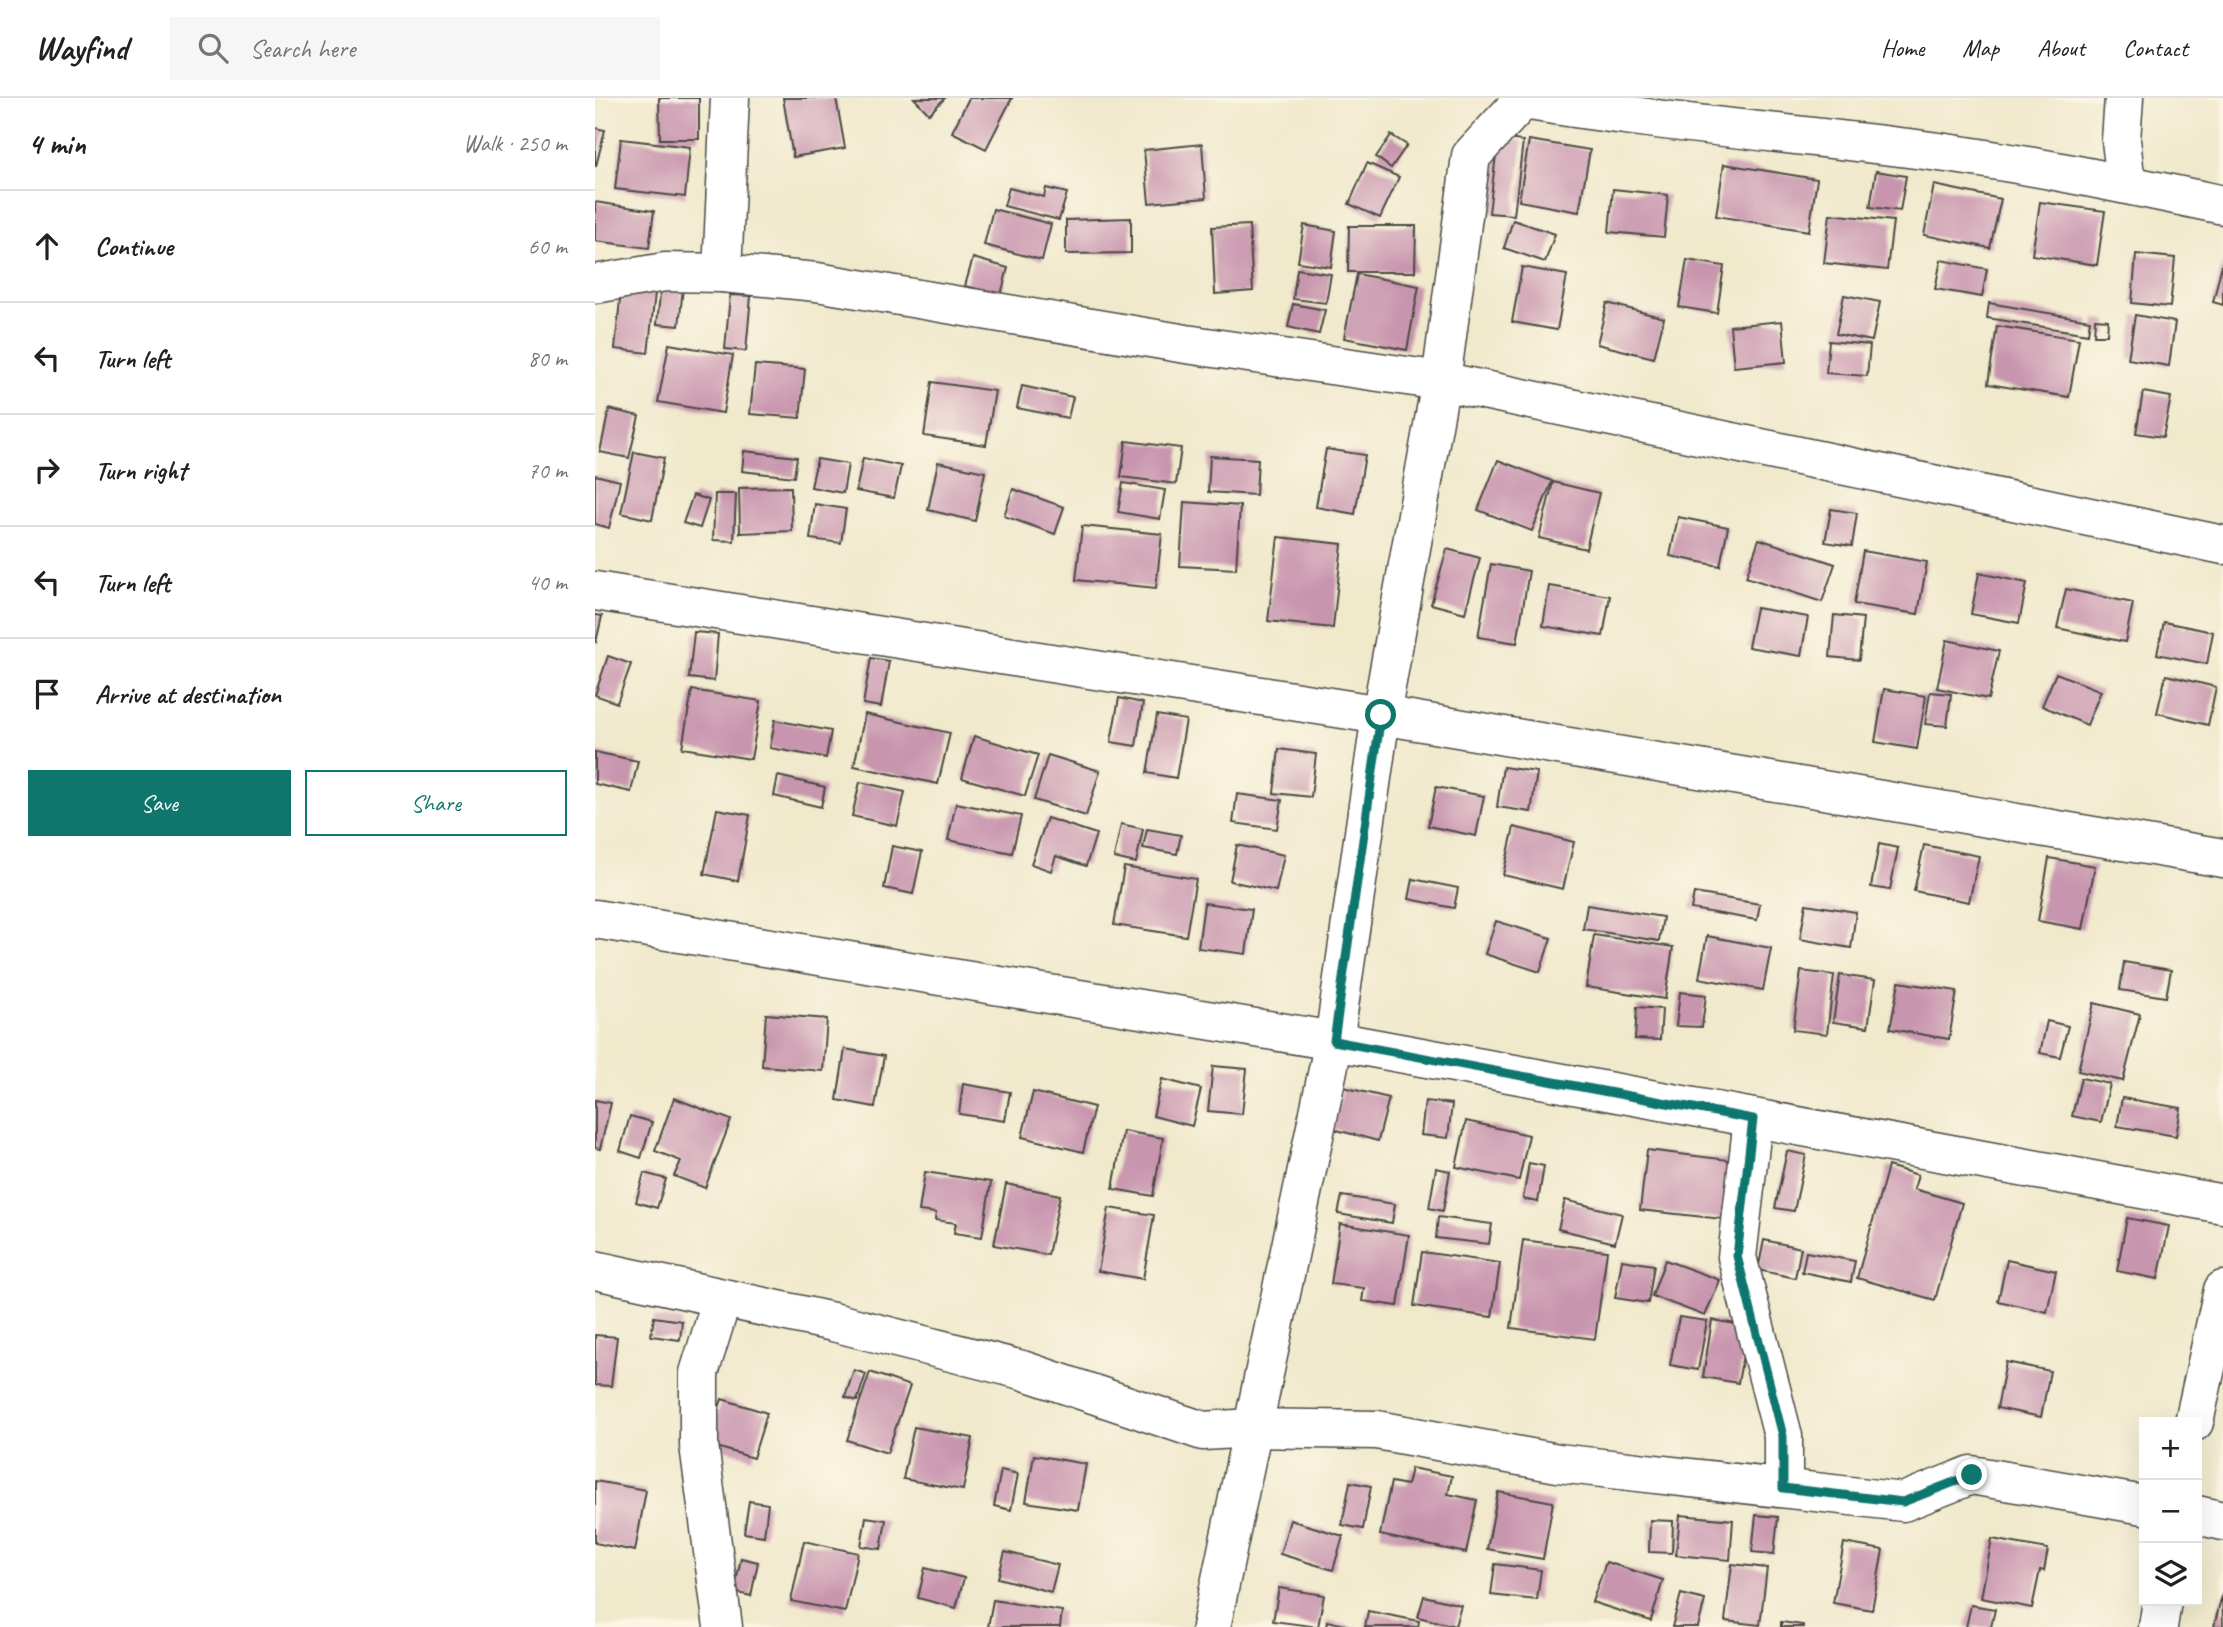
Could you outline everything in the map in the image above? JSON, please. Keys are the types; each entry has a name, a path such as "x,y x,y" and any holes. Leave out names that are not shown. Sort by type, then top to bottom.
{"street":[{"path":"722,272 730,98"},
{"path":"2124,98 2122,140 2126,184"},
{"path":"1211,1627 1334,1041 1381,715 1441,381 1471,156 1523,100 1615,116 1927,150 2126,184 2223,205"},
{"path":"595,284 666,272 722,272 817,282 1186,344 1441,381 2223,545"},
{"path":"595,591 1381,715 2223,858"},
{"path":"595,919 1334,1041 2223,1204"},
{"path":"1753,1119 1737,1256 1783,1436 1783,1488"},
{"path":"595,1270 833,1322 1022,1370 1203,1431 1253,1428 1377,1430 1558,1463 1903,1502 1972,1475 2139,1504"},
{"path":"2195,1417 2223,1290"},
{"path":"722,1298 699,1373 699,1445 723,1627"},
{"path":"2202,1516 2223,1521"},
{"path":"2158,1627 2161,1606"}],"building":[{"path":"659,98 699,98 699,139 660,139"},
{"path":"783,98 836,98 845,148 793,157"},
{"path":"914,98 945,98 929,114"},
{"path":"969,98 1012,98 986,149 952,132"},
{"path":"595,128 605,130 596,166 595,166"},
{"path":"1391,135 1407,145 1391,168 1376,157"},
{"path":"1498,138 1523,141 1514,215 1489,213"},
{"path":"621,139 690,147 685,197 615,189"},
{"path":"1529,140 1590,150 1579,212 1519,201"},
{"path":"1202,144 1206,198 1149,203 1144,150"},
{"path":"1367,163 1399,177 1380,218 1349,204"},
{"path":"1724,164 1817,179 1809,231 1716,216"},
{"path":"1876,171 1906,176 1900,211 1870,207"},
{"path":"1934,185 2001,199 1990,248 1924,235"},
{"path":"1009,188 1044,197 1046,188 1067,193 1059,220 1004,206"},
{"path":"1613,189 1668,195 1664,237 1609,232"},
{"path":"595,202 654,211 649,248 595,241"},
{"path":"2040,202 2105,211 2097,265 2032,255"},
{"path":"993,209 1051,224 1042,260 984,245"},
{"path":"1830,214 1893,221 1887,270 1824,263"},
{"path":"1131,218 1131,253 1066,254 1066,220"},
{"path":"1513,220 1555,234 1545,262 1504,248"},
{"path":"1249,225 1253,291 1215,294 1212,227"},
{"path":"1304,225 1336,231 1331,267 1298,262"},
{"path":"1349,226 1416,226 1415,272 1348,272"},
{"path":"2136,254 2175,258 2170,307 2132,303"},
{"path":"973,258 1008,268 1001,295 965,286"},
{"path":"1687,260 1724,266 1717,313 1679,307"},
{"path":"1941,260 1987,269 1982,297 1935,289"},
{"path":"2223,264 2223,305 2213,302"},
{"path":"1522,267 1567,275 1557,330 1512,322"},
{"path":"1297,269 1331,274 1326,303 1293,299"},
{"path":"1357,274 1419,286 1407,350 1344,338"},
{"path":"661,285 683,287 679,326 657,324"},
{"path":"621,290 655,293 648,353 615,349"},
{"path":"730,295 751,296 746,351 725,349"},
{"path":"1844,295 1880,302 1872,341 1836,334"},
{"path":"1607,303 1664,318 1654,358 1597,344"},
{"path":"1989,303 2090,320 2088,334 1987,318"},
{"path":"1293,304 1325,310 1319,334 1288,327"},
{"path":"2135,315 2175,322 2169,366 2128,359"},
{"path":"2095,319 2108,320 2107,335 2094,335"},
{"path":"1782,321 1786,362 1734,367 1730,326"},
{"path":"1997,326 2079,339 2069,397 1988,384"},
{"path":"1829,341 1870,345 1867,376 1826,373"},
{"path":"669,344 733,355 723,413 658,402"},
{"path":"755,365 805,369 800,418 750,414"},
{"path":"932,382 995,391 986,445 924,436"},
{"path":"1022,386 1073,397 1068,418 1017,408"},
{"path":"2143,392 2171,397 2163,437 2136,433"},
{"path":"609,409 639,416 629,458 600,452"},
{"path":"1126,441 1181,448 1176,484 1121,477"},
{"path":"1326,449 1365,455 1355,514 1316,507"},
{"path":"744,451 797,457 794,477 742,471"},
{"path":"634,452 664,458 652,520 621,513"},
{"path":"1210,456 1258,459 1256,495 1208,492"},
{"path":"863,458 901,466 894,498 856,491"},
{"path":"817,459 848,464 843,493 811,487"},
{"path":"1498,460 1552,481 1532,531 1478,510"},
{"path":"938,462 985,472 975,521 928,510"},
{"path":"595,475 620,481 609,528 595,524"},
{"path":"1553,482 1599,493 1586,549 1539,538"},
{"path":"1123,483 1165,490 1160,519 1118,512"},
{"path":"791,487 792,531 740,533 739,488"},
{"path":"1013,489 1064,507 1055,534 1004,516"},
{"path":"715,494 736,494 734,541 713,540"},
{"path":"693,495 709,500 700,528 683,523"},
{"path":"1184,502 1240,506 1236,569 1180,566"},
{"path":"815,504 846,509 841,543 810,539"},
{"path":"1831,509 1857,513 1852,546 1825,542"},
{"path":"1678,517 1728,527 1720,566 1670,556"},
{"path":"1082,526 1162,534 1156,588 1076,580"},
{"path":"1278,537 1342,544 1333,628 1268,621"},
{"path":"1759,539 1835,564 1822,602 1746,577"},
{"path":"1447,549 1480,558 1465,613 1431,604"},
{"path":"1863,551 1927,562 1918,614 1854,604"},
{"path":"1491,564 1529,571 1517,643 1478,637"},
{"path":"1979,573 2027,583 2019,623 1971,614"},
{"path":"1549,586 1610,596 1603,636 1543,626"},
{"path":"2066,589 2133,603 2125,642 2057,628"},
{"path":"1756,608 1808,617 1801,656 1748,647"},
{"path":"595,615 602,616 596,642 595,641"},
{"path":"1834,615 1863,618 1859,660 1830,657"},
{"path":"2164,622 2213,632 2207,664 2157,654"},
{"path":"694,632 718,634 714,681 689,678"},
{"path":"1947,640 1999,651 1988,699 1937,688"},
{"path":"608,656 631,664 617,703 595,695"},
{"path":"871,658 889,661 881,707 863,704"},
{"path":"2056,673 2101,691 2087,725 2042,706"},
{"path":"2166,675 2216,687 2208,725 2157,713"},
{"path":"1884,689 1926,696 1917,749 1875,742"},
{"path":"692,690 761,701 751,759 682,748"},
{"path":"1930,692 1951,694 1947,726 1925,724"},
{"path":"1119,698 1143,703 1136,746 1111,742"},
{"path":"865,714 950,733 938,784 854,766"},
{"path":"1157,715 1186,720 1176,778 1147,773"},
{"path":"775,720 831,731 826,758 770,748"},
{"path":"974,736 1038,755 1025,796 962,778"},
{"path":"1279,749 1316,754 1311,797 1274,793"},
{"path":"595,752 638,761 631,792 595,784"},
{"path":"1048,755 1100,771 1086,816 1034,800"},
{"path":"1503,767 1537,772 1531,812 1497,807"},
{"path":"778,776 825,787 821,807 774,796"},
{"path":"860,782 905,792 897,826 852,816"},
{"path":"1436,787 1484,796 1476,836 1428,826"},
{"path":"1237,794 1282,800 1277,829 1233,823"},
{"path":"956,803 1021,816 1012,853 948,840"},
{"path":"717,809 750,815 738,881 704,874"},
{"path":"1047,818 1096,834 1086,866 1056,856 1051,871 1031,864"},
{"path":"1121,824 1143,829 1136,863 1114,858"},
{"path":"1514,827 1574,842 1563,889 1503,875"},
{"path":"1147,829 1181,835 1177,854 1143,848"},
{"path":"1879,844 1898,848 1890,890 1871,887"},
{"path":"1237,845 1284,855 1276,891 1230,881"},
{"path":"1924,845 1979,856 1969,902 1914,891"},
{"path":"892,846 922,852 913,894 884,888"},
{"path":"2049,858 2095,866 2083,929 2038,921"},
{"path":"1124,867 1196,879 1186,936 1114,925"},
{"path":"1413,879 1458,888 1454,908 1409,899"},
{"path":"1694,893 1760,904 1757,920 1691,909"},
{"path":"1204,903 1252,909 1246,954 1198,948"},
{"path":"1806,904 1856,912 1851,948 1800,939"},
{"path":"1587,905 1663,917 1659,941 1583,929"},
{"path":"1496,921 1551,938 1540,972 1485,954"},
{"path":"1594,935 1673,947 1665,999 1586,987"},
{"path":"1707,936 1771,948 1763,990 1699,978"},
{"path":"2124,962 2171,970 2166,997 2120,990"},
{"path":"1801,971 1834,975 1827,1034 1793,1030"},
{"path":"1840,975 1875,980 1868,1027 1833,1022"},
{"path":"1899,982 1957,991 1949,1039 1890,1029"},
{"path":"1680,992 1706,995 1702,1027 1676,1026"},
{"path":"2094,1003 2140,1014 2123,1081 2078,1071"},
{"path":"1637,1007 1662,1009 1660,1040 1635,1039"},
{"path":"766,1014 827,1019 823,1071 762,1066"},
{"path":"2047,1021 2068,1026 2060,1057 2040,1053"},
{"path":"845,1049 884,1056 875,1107 837,1100"},
{"path":"1213,1066 1247,1069 1242,1114 1208,1111"},
{"path":"2081,1078 2110,1084 2101,1122 2072,1116"},
{"path":"1162,1079 1201,1089 1192,1126 1153,1116"},
{"path":"963,1084 1010,1092 1005,1121 959,1114"},
{"path":"1343,1087 1389,1098 1378,1141 1333,1129"},
{"path":"1033,1092 1094,1107 1083,1152 1022,1137"},
{"path":"674,1098 731,1120 705,1188 674,1176 681,1161 655,1151"},
{"path":"2122,1098 2181,1108 2176,1136 2117,1126"},
{"path":"595,1100 611,1103 600,1149 595,1148"},
{"path":"1425,1101 1452,1104 1448,1138 1421,1135"},
{"path":"630,1116 652,1122 641,1158 620,1151"},
{"path":"1466,1121 1529,1135 1519,1180 1456,1167"},
{"path":"1123,1131 1163,1138 1153,1196 1113,1189"},
{"path":"1647,1150 1729,1160 1722,1219 1640,1210"},
{"path":"1787,1151 1806,1155 1794,1211 1775,1208"},
{"path":"1529,1163 1544,1166 1538,1202 1523,1199"},
{"path":"1888,1166 1918,1175 1914,1189 1962,1203 1935,1300 1857,1278"},
{"path":"1436,1168 1450,1171 1443,1211 1429,1208"},
{"path":"925,1172 991,1182 982,1237 954,1233 956,1223 935,1220 936,1213 919,1211"},
{"path":"644,1173 666,1179 657,1208 636,1202"},
{"path":"1006,1184 1060,1195 1048,1255 994,1245"},
{"path":"1342,1196 1395,1204 1392,1223 1338,1214"},
{"path":"1565,1200 1622,1214 1615,1243 1558,1229"},
{"path":"1109,1208 1154,1215 1143,1279 1098,1271"},
{"path":"1438,1217 1492,1224 1489,1244 1436,1238"},
{"path":"2127,1218 2169,1226 2158,1279 2117,1271"},
{"path":"1340,1224 1409,1235 1398,1306 1362,1301 1364,1288 1331,1284"},
{"path":"1523,1240 1607,1251 1595,1339 1511,1328"},
{"path":"1764,1240 1801,1248 1795,1278 1758,1270"},
{"path":"1422,1252 1500,1263 1492,1317 1414,1306"},
{"path":"1806,1252 1855,1261 1851,1282 1802,1272"},
{"path":"1622,1260 1654,1265 1648,1303 1615,1298"},
{"path":"1665,1260 1720,1280 1705,1316 1652,1296"},
{"path":"2007,1260 2056,1271 2047,1312 1998,1301"},
{"path":"654,1317 682,1321 680,1340 651,1336"},
{"path":"1679,1317 1707,1321 1698,1370 1670,1365"},
{"path":"1712,1320 1748,1326 1738,1383 1703,1377"},
{"path":"595,1335 617,1337 611,1386 595,1385"},
{"path":"2006,1362 2050,1371 2041,1417 1997,1408"},
{"path":"854,1370 866,1374 857,1401 845,1397"},
{"path":"870,1372 910,1386 887,1453 847,1440"},
{"path":"722,1399 767,1413 753,1458 707,1444"},
{"path":"914,1427 973,1438 963,1490 903,1479"},
{"path":"1034,1455 1086,1464 1078,1510 1026,1502"},
{"path":"1411,1468 1452,1476 1448,1494 1477,1500 1466,1553 1380,1535 1391,1482 1407,1485"},
{"path":"1001,1470 1018,1474 1011,1510 994,1506"},
{"path":"595,1481 646,1490 635,1551 595,1543"},
{"path":"1350,1482 1371,1486 1363,1529 1342,1525"},
{"path":"1498,1492 1553,1502 1543,1559 1487,1549"},
{"path":"749,1501 768,1504 764,1536 744,1533"},
{"path":"1680,1515 1733,1520 1730,1560 1676,1555"},
{"path":"1756,1515 1778,1517 1774,1554 1752,1552"},
{"path":"866,1517 886,1520 881,1549 861,1546"},
{"path":"1290,1520 1343,1536 1333,1570 1280,1554"},
{"path":"1650,1520 1673,1521 1672,1553 1649,1552"},
{"path":"1992,1539 2048,1549 2044,1571 2040,1570 2032,1608 1981,1598"},
{"path":"804,1541 858,1553 845,1612 791,1601"},
{"path":"1844,1543 1883,1550 1872,1610 1833,1603"},
{"path":"1005,1552 1058,1565 1051,1592 998,1578"},
{"path":"741,1558 758,1562 751,1596 734,1592"},
{"path":"1606,1562 1663,1580 1651,1621 1592,1602"},
{"path":"1495,1564 1541,1570 1537,1600 1491,1595"},
{"path":"1732,1564 1767,1568 1760,1625 1725,1621"},
{"path":"925,1568 964,1578 956,1608 918,1598"},
{"path":"1279,1588 1324,1595 1318,1627 1273,1621"},
{"path":"1681,1594 1705,1600 1698,1627 1672,1627"},
{"path":"2222,1594 2223,1627 2214,1627"},
{"path":"1424,1596 1461,1605 1455,1626 1418,1617"},
{"path":"993,1600 1062,1611 1060,1627 988,1627"},
{"path":"1971,1605 1995,1609 1991,1627 1966,1627"},
{"path":"1368,1611 1419,1621 1418,1627 1365,1627"},
{"path":"1327,1621 1351,1626 1351,1627 1326,1627"},
{"path":"1781,1622 1803,1625 1803,1627 1781,1627"}],"route":[{"path":"1381,715 1334,1041 1753,1119 1737,1256 1783,1436 1783,1488 1903,1502 1972,1475"}]}
